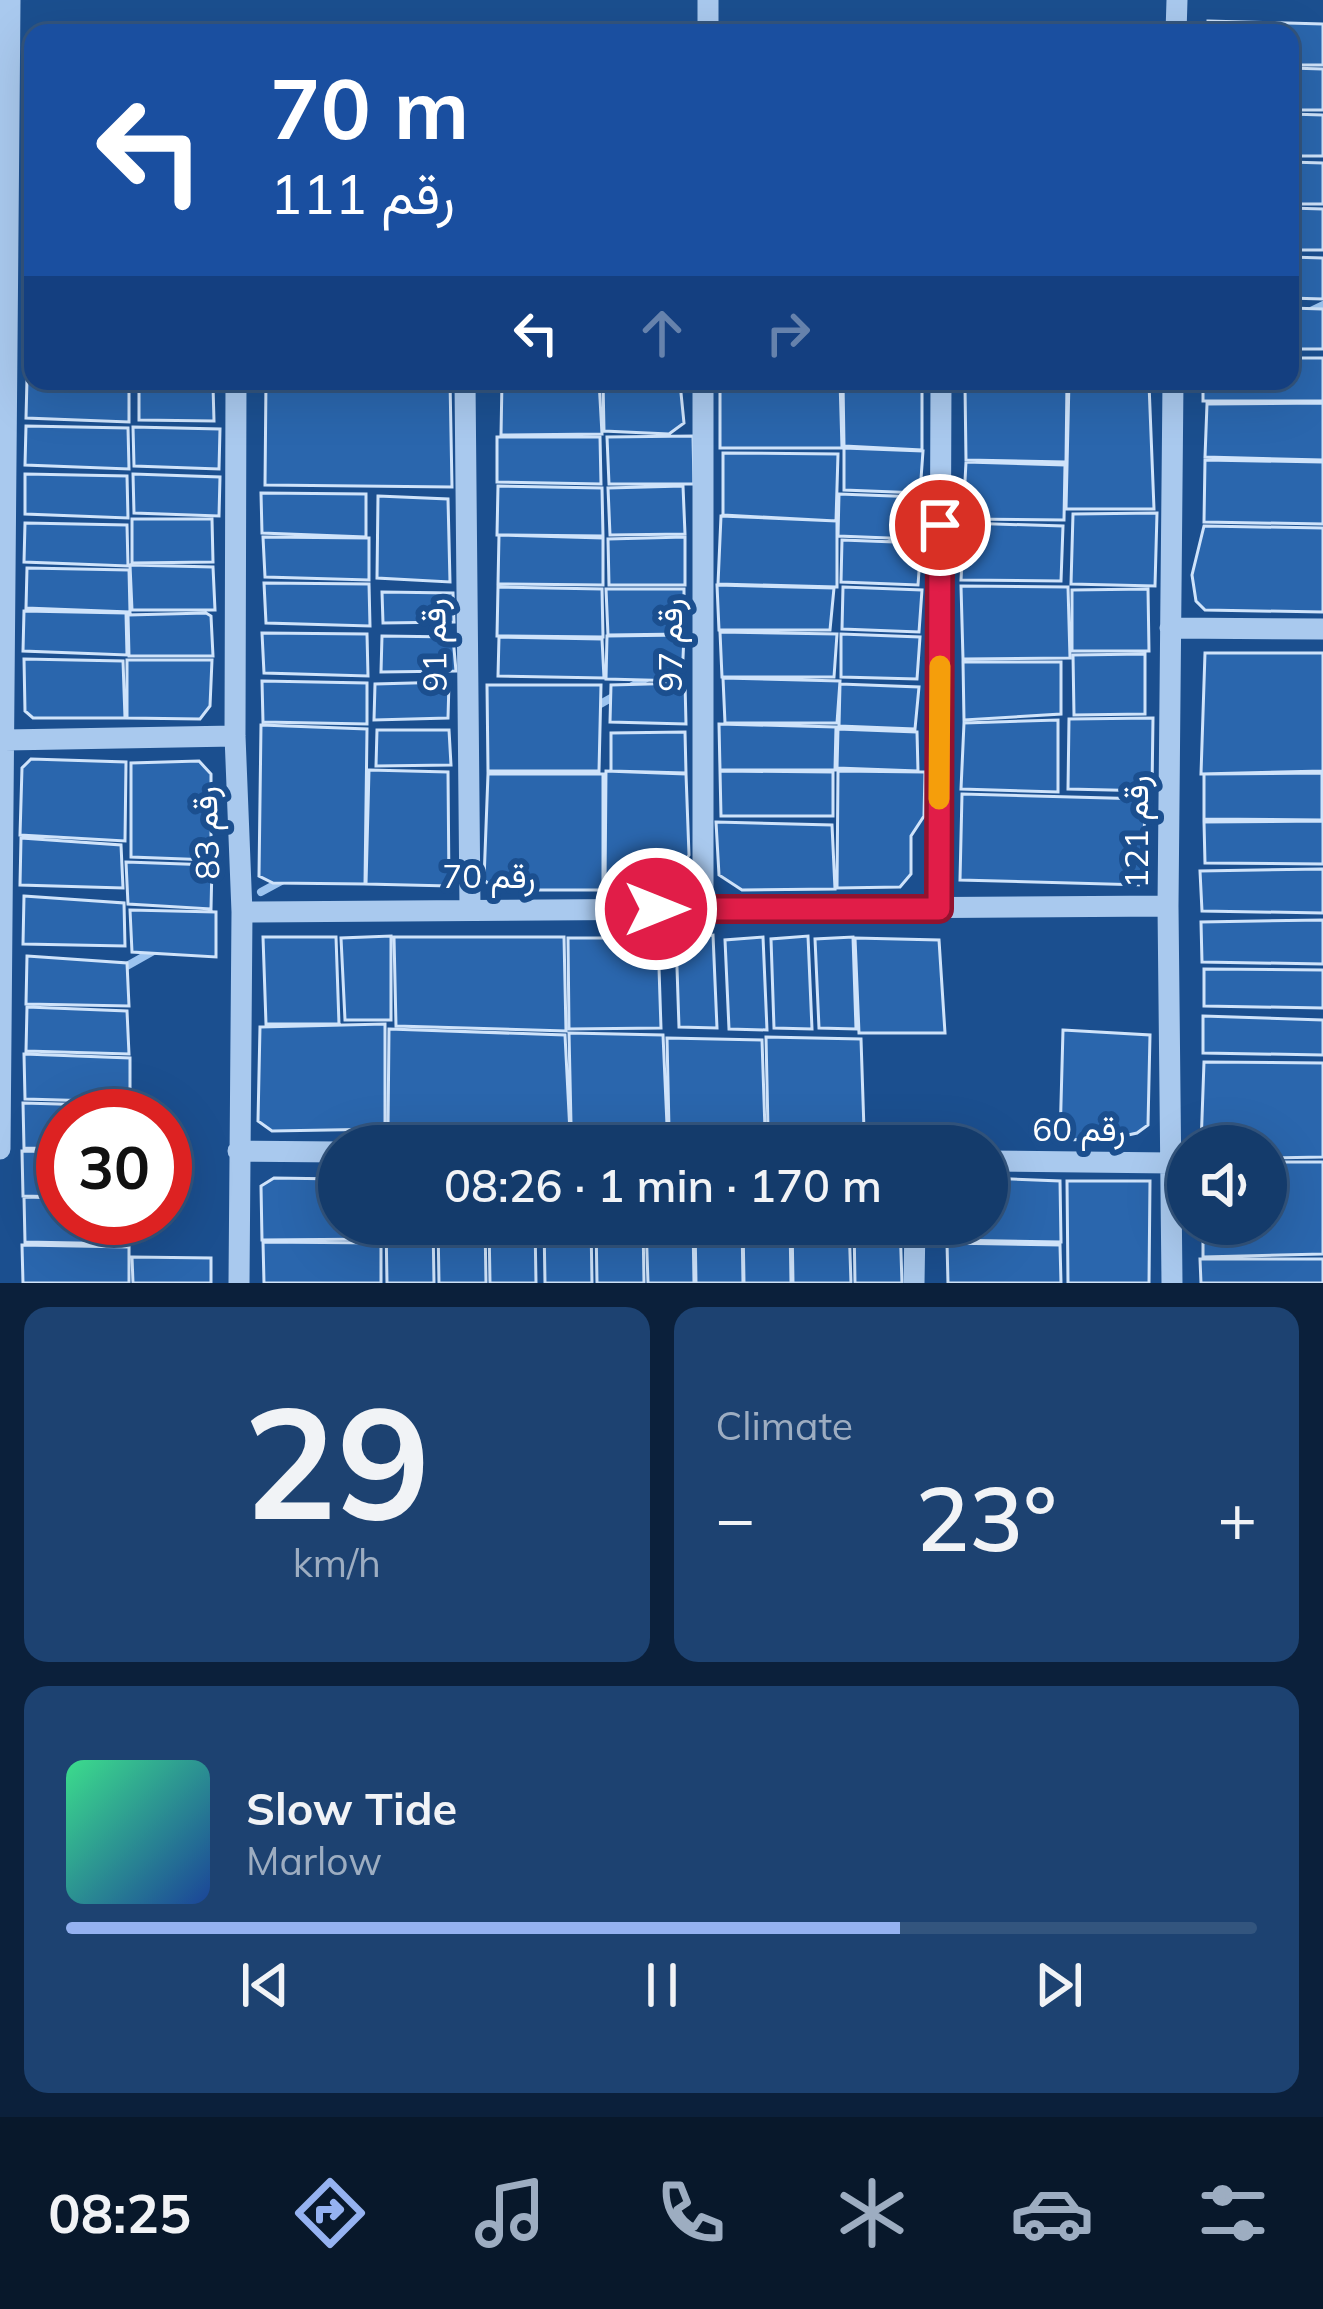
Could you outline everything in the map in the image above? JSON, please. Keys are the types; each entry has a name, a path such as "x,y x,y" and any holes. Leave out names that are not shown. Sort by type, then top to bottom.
{"street":[{"path":"0,1149 5,740 2,426 22,91 10,0"},
{"name":"رقم 83","path":"236,390 235,736 242,912 239,1283"},
{"name":"رقم 91","path":"465,390 470,909"},
{"name":"رقم 97","path":"703,390 703,909"},
{"path":"939,909 941,390"},
{"name":"رقم 121","path":"1171,1125 1173,390"},
{"path":"1170,628 1323,629"},
{"path":"5,740 235,736"},
{"name":"رقم 70","path":"242,912 1168,906"},
{"path":"238,1150 318,1152"},
{"name":"رقم 60","path":"1008,1161 1167,1162"},
{"path":"914,1283 915,1245"},
{"name":"رقم 121","path":"1172,1245 1172,1283"}],"building":[{"path":"1208,21 1323,24 1323,65 1299,65 1299,24"},
{"path":"1299,68 1323,69 1323,110 1299,110"},
{"path":"1299,114 1323,115 1323,156 1299,156"},
{"path":"1299,162 1323,163 1323,204 1299,204"},
{"path":"1299,208 1323,209 1323,250 1299,250"},
{"path":"1299,257 1323,258 1323,299 1299,298"},
{"path":"1299,308 1323,309 1323,349 1299,349"},
{"path":"1299,358 1323,358 1323,401 1203,401 1203,390 1299,390"},
{"path":"27,390 129,390 129,422 26,418"},
{"path":"139,390 213,390 214,421 139,420"},
{"path":"266,390 450,390 452,487 265,485"},
{"path":"502,390 600,390 602,434 501,435"},
{"path":"603,390 681,390 684,423 669,434 604,431"},
{"path":"720,390 840,390 842,448 720,448"},
{"path":"843,390 922,390 922,450 844,446"},
{"path":"965,390 1067,390 1066,462 966,460"},
{"path":"1069,390 1149,390 1154,509 1066,509"},
{"path":"1323,403 1323,460 1205,457 1207,404"},
{"path":"26,426 128,428 129,469 25,465"},
{"path":"133,427 220,429 219,469 134,466"},
{"path":"693,436 694,484 609,484 607,437"},
{"path":"497,437 600,437 601,484 497,482"},
{"path":"844,448 923,451 920,493 844,490"},
{"path":"723,453 838,454 836,521 723,515"},
{"path":"1205,460 1323,462 1323,524 1204,522"},
{"path":"966,462 1065,465 1064,520 963,519"},
{"path":"25,474 127,476 128,518 25,514"},
{"path":"133,474 220,477 219,516 134,513"},
{"path":"498,486 602,488 603,536 497,535"},
{"path":"683,486 685,534 610,535 608,488"},
{"path":"261,493 366,494 366,537 262,533"},
{"path":"839,494 918,497 914,539 838,536"},
{"path":"378,496 448,499 450,582 377,578"},
{"path":"1157,513 1155,586 1071,584 1073,514"},
{"path":"721,516 837,521 837,587 718,584"},
{"path":"132,519 212,519 213,562 132,563"},
{"path":"25,523 127,525 128,566 24,562"},
{"path":"964,523 1063,526 1061,581 961,580"},
{"path":"1204,526 1323,528 1323,612 1205,610 1196,601 1192,575"},
{"path":"499,535 603,538 603,585 498,584"},
{"path":"263,537 369,538 369,580 265,577"},
{"path":"685,537 685,585 609,585 608,539"},
{"path":"842,540 921,543 918,585 841,582"},
{"path":"130,565 213,567 215,610 132,610"},
{"path":"27,568 129,570 130,612 26,608"},
{"path":"264,583 369,584 370,626 266,623"},
{"path":"717,585 834,588 830,630 719,630"},
{"path":"961,586 1068,587 1070,658 963,659"},
{"path":"498,587 602,589 603,637 497,636"},
{"path":"843,587 922,590 919,632 842,629"},
{"path":"606,589 684,589 684,634 608,635"},
{"path":"1148,589 1149,651 1072,651 1072,590"},
{"path":"382,592 453,593 454,622 383,623"},
{"path":"24,611 126,613 127,655 23,651"},
{"path":"128,615 211,616 213,656 129,656"},
{"path":"720,632 837,634 834,677 722,677"},
{"path":"262,633 367,634 368,676 264,673"},
{"path":"841,634 920,637 917,679 841,677"},
{"path":"684,635 682,681 606,679 607,636"},
{"path":"382,636 453,637 456,671 381,672"},
{"path":"499,637 602,639 604,678 498,676"},
{"path":"1205,653 1323,653 1323,771 1201,774"},
{"path":"1145,654 1145,714 1074,715 1073,655"},
{"path":"24,659 123,661 125,718 33,718 25,711"},
{"path":"127,660 212,660 210,706 200,719 127,718"},
{"path":"963,662 1061,662 1061,714 964,720"},
{"path":"723,678 840,681 837,723 725,723"},
{"path":"262,681 367,683 367,724 263,722"},
{"path":"449,682 448,718 374,720 375,684"},
{"path":"685,683 686,724 610,722 611,685"},
{"path":"840,684 919,687 915,729 839,726"},
{"path":"487,685 601,685 599,771 488,771"},
{"path":"1153,718 1152,791 1068,789 1069,719"},
{"path":"1058,720 1058,792 961,789 964,723"},
{"path":"719,724 836,727 835,770 720,770"},
{"path":"261,725 367,729 365,884 273,883 259,876"},
{"path":"838,729 917,732 918,771 837,768"},
{"path":"377,730 449,730 451,765 376,766"},
{"path":"685,732 686,773 611,771 611,733"},
{"path":"31,759 126,762 125,841 20,835 22,768"},
{"path":"199,761 211,774 211,860 131,857 131,763"},
{"path":"369,770 448,772 449,886 366,884"},
{"path":"606,771 686,774 689,855 671,881 605,886"},
{"path":"720,771 833,772 833,816 721,816"},
{"path":"838,771 925,772 924,816 911,836 911,874 900,887 837,888"},
{"path":"1322,773 1322,820 1204,819 1204,774"},
{"path":"488,774 603,774 603,890 496,890 484,880"},
{"path":"962,794 1145,799 1143,885 960,880"},
{"path":"1323,821 1323,864 1205,863 1204,822"},
{"path":"716,822 832,825 835,889 742,890 719,875"},
{"path":"21,838 121,845 123,888 20,885"},
{"path":"126,862 212,865 211,909 128,904"},
{"path":"1323,869 1323,913 1202,911 1200,871"},
{"path":"24,896 124,903 125,946 23,944"},
{"path":"130,910 216,912 216,957 132,952"},
{"path":"1323,920 1323,964 1202,962 1201,922"},
{"path":"713,935 717,1028 679,1027 676,938"},
{"path":"391,936 391,1020 345,1020 341,938"},
{"path":"808,936 812,1029 774,1028 771,939"},
{"path":"263,937 336,937 339,1024 266,1024"},
{"path":"394,937 564,937 566,1031 396,1026"},
{"path":"763,937 767,1030 729,1029 725,940"},
{"path":"853,937 856,1029 819,1028 815,939"},
{"path":"568,938 658,938 661,1028 569,1029"},
{"path":"855,938 939,940 945,1033 859,1033"},
{"path":"27,956 127,963 129,1006 26,1004"},
{"path":"1204,969 1323,970 1323,1008 1204,1006"},
{"path":"27,1007 127,1011 129,1054 26,1051"},
{"path":"1203,1016 1323,1020 1323,1055 1203,1053"},
{"path":"385,1024 385,1125 272,1131 258,1121 260,1027"},
{"path":"389,1029 565,1035 570,1125 388,1125"},
{"path":"1063,1030 1150,1035 1148,1125 1137,1133 1110,1139 1060,1140"},
{"path":"569,1033 663,1035 667,1125 571,1124"},
{"path":"766,1037 861,1039 864,1125 768,1125"},
{"path":"667,1038 762,1040 765,1125 669,1125"},
{"path":"24,1054 130,1058 130,1089 36,1089 36,1099 25,1099"},
{"path":"1204,1062 1323,1063 1323,1157 1287,1158 1287,1125 1202,1125"},
{"path":"23,1103 36,1103 36,1148 24,1148"},
{"path":"22,1151 36,1151 36,1196 23,1196"},
{"path":"1287,1162 1323,1162 1323,1254 1203,1257 1203,1245 1287,1245"},
{"path":"274,1178 318,1179 318,1240 262,1240 261,1186"},
{"path":"1008,1179 1060,1181 1061,1242 1008,1241"},
{"path":"1067,1181 1150,1181 1149,1283 1068,1283"},
{"path":"24,1197 36,1197 36,1242 25,1242"},
{"path":"263,1242 381,1245 381,1283 264,1283"},
{"path":"22,1245 129,1247 129,1283 23,1283"},
{"path":"386,1245 433,1245 434,1283 387,1283"},
{"path":"438,1245 485,1245 486,1283 439,1283"},
{"path":"489,1245 535,1245 536,1283 490,1283"},
{"path":"544,1245 591,1245 592,1283 545,1283"},
{"path":"596,1245 643,1245 644,1283 597,1283"},
{"path":"647,1245 693,1245 694,1283 648,1283"},
{"path":"695,1245 742,1245 743,1283 696,1283"},
{"path":"743,1245 790,1245 791,1283 744,1283"},
{"path":"792,1245 850,1245 851,1283 793,1283"},
{"path":"854,1245 901,1245 902,1283 855,1283"},
{"path":"947,1245 1060,1245 1061,1283 948,1283"},
{"path":"132,1257 211,1258 211,1283 133,1283"},
{"path":"1200,1259 1323,1259 1323,1283 1201,1283"}],"waterway":[{"path":"1299,317 1323,305"},
{"path":"885,546 920,526"},
{"path":"595,707 650,676"},
{"path":"261,892 285,879"},
{"path":"118,971 157,949"}],"slow traffic":[{"path":"939,799 940,666"}],"route":[{"path":"656,909 939,909 940,525"}]}
